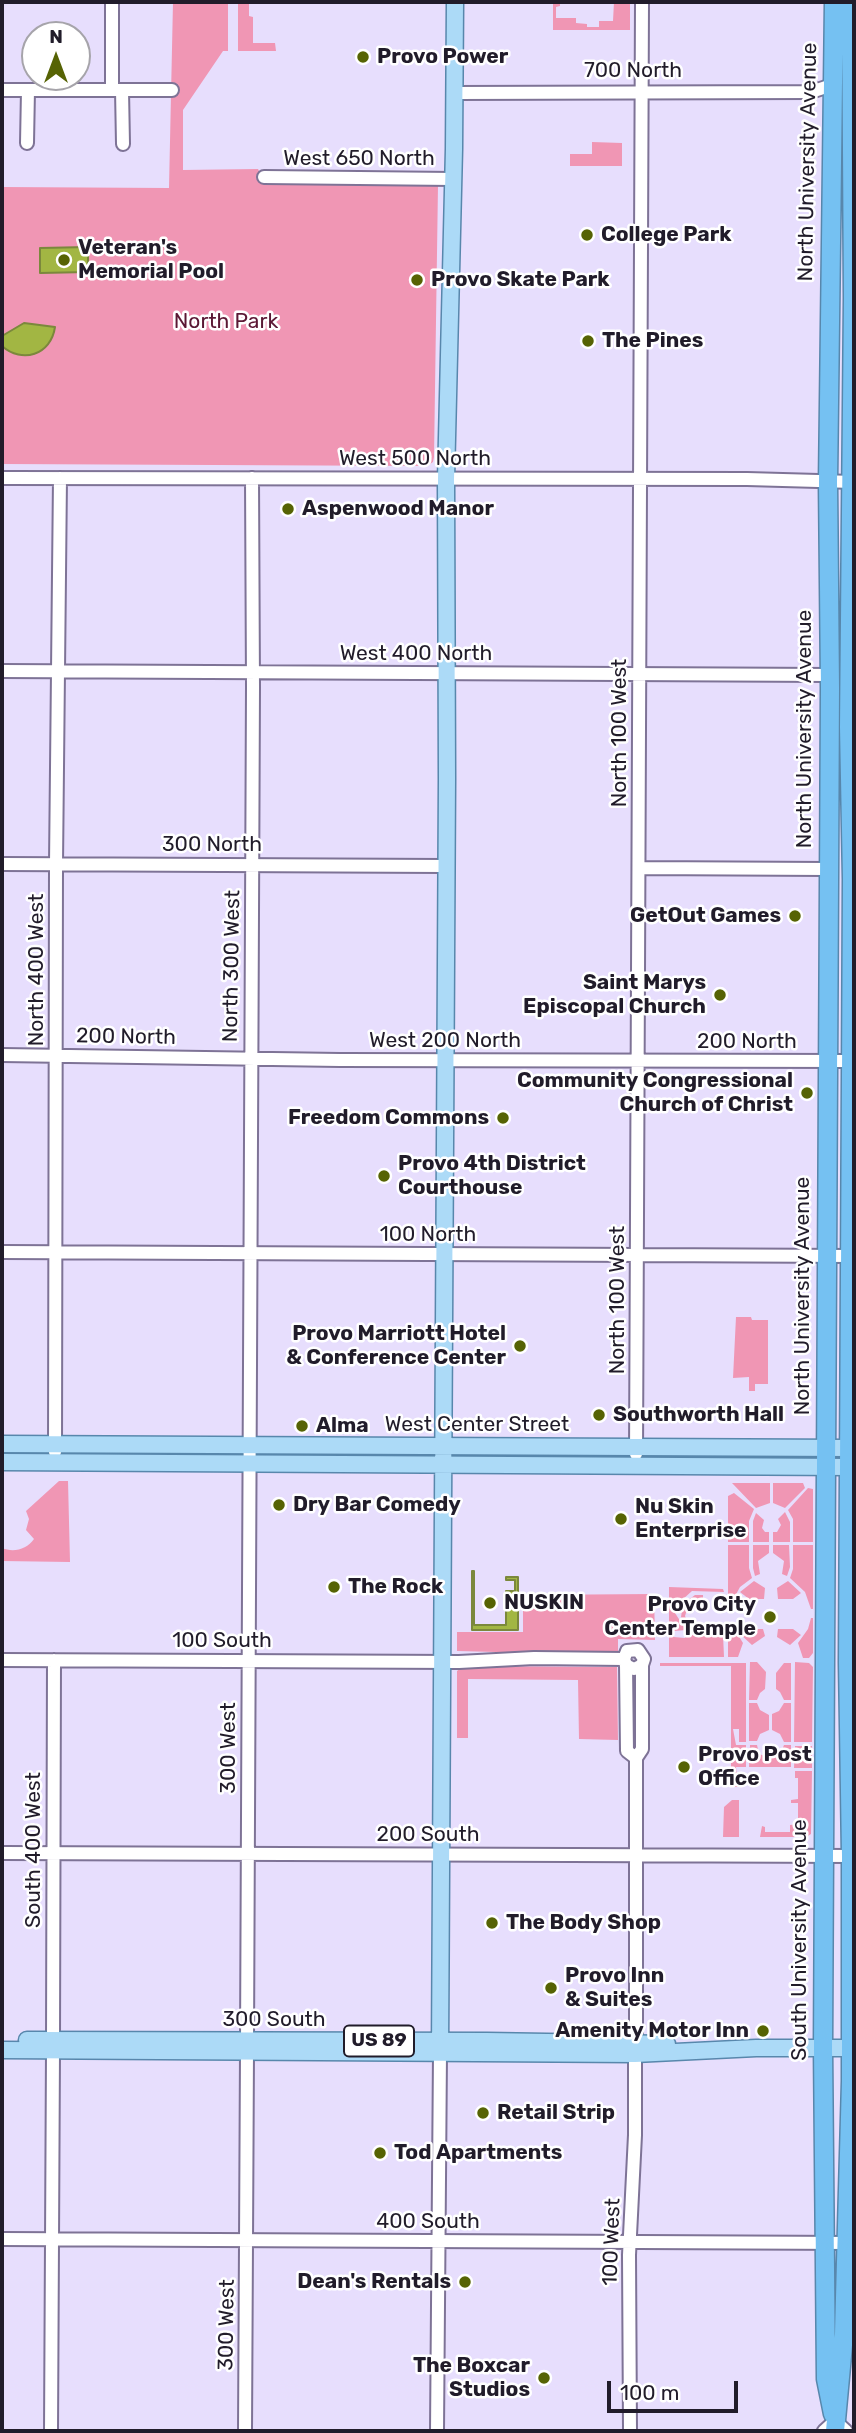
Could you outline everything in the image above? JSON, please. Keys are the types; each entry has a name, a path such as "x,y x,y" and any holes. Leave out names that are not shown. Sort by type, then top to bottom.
{"highway":[{"name":"North University Avenue","path":"834,2 846,91 853,283 851,1457"},
{"path":"840,2 846,91"},
{"name":"North University Avenue","path":"825,1457 830,675 828,482 851,2"},
{"name":"South University Avenue","path":"825,1457 824,2243 826,2379 835,2429"},
{"name":"South University Avenue","path":"835,2429 844,2354 850,2243 853,2048 851,1457"}],"main road":[{"path":"440,2047 446,479 455,2"},
{"name":"West Center Street","path":"2,1444 55,1444 442,1464 636,1465 825,1457"},
{"name":"West Center Street","path":"2,1462 442,1446 636,1447 825,1457"},
{"path":"825,1457 851,1457"},
{"name":"300 South","path":"2,2040 53,2046"},
{"name":"300 South","path":"2,2050 53,2046 853,2048"}],"street":[{"path":"112,2 123,144"},
{"name":"North 100 West","path":"636,1465 642,2"},
{"path":"2,90 21,90"},
{"path":"91,90 172,90"},
{"path":"27,143 28,91"},
{"name":"700 North","path":"455,93 846,91"},
{"name":"West 650 North","path":"264,177 453,179"},
{"name":"West 500 North","path":"2,478 853,482"},
{"name":"North 400 West","path":"55,1462 60,478"},
{"name":"North 300 West","path":"248,1455 253,672 251,478"},
{"name":"West 400 North","path":"2,671 830,675"},
{"name":"300 North","path":"2,864 252,863 445,866"},
{"path":"639,868 827,869"},
{"name":"200 North","path":"2,1055 250,1057"},
{"name":"West 200 North","path":"250,1057 639,1061"},
{"name":"200 North","path":"639,1061 852,1061"},
{"name":"100 North","path":"2,1252 852,1256"},
{"name":"300 West","path":"245,2431 248,1455"},
{"path":"630,1649 638,1650 644,1655 642,1665 642,1749 636,1758 627,1751 625,1662 630,1649"},
{"name":"100 South","path":"2,1660 443,1662 534,1658 625,1662"},
{"name":"South 400 West","path":"51,2431 54,1660"},
{"path":"625,1662 634,1669 642,1665"},
{"name":"100 West","path":"629,2431 630,2241 635,2136 636,1758"},
{"name":"200 South","path":"2,1853 853,1856"},
{"path":"437,2431 440,2047"},
{"name":"400 South","path":"2,2239 850,2243"}],"green space":[{"name":"North Park","path":"173,2 228,2 228,51 223,51 183,110 183,170 258,169 266,184 438,185 434,457 433,462 427,466 2,464 2,187 169,188"},
{"path":"238,2 249,2 249,16 253,17 253,43 275,43 276,51 238,51"},
{"path":"553,2 560,2 560,6 556,7 556,18 576,18 576,23 599,27 599,21 613,21 614,2 630,2 630,30 553,30"},
{"path":"592,142 622,143 622,166 570,166 570,154 592,154"},
{"path":"736,1317 768,1320 768,1384 755,1384 755,1391 749,1391 749,1377 733,1378"},
{"path":"59,1481 68,1481 70,1562 2,1561 2,1548 20,1549 34,1539 26,1530 29,1519 26,1511"},
{"path":"732,1483 770,1483 770,1503 756,1508"},
{"path":"773,1483 803,1483 805,1488 785,1508 773,1503"},
{"path":"808,1488 813,1489 813,1542 793,1542 793,1519 788,1510"},
{"path":"734,1493 754,1509 749,1521 749,1542 728,1542 728,1496"},
{"path":"785,1512 790,1522 790,1542 773,1542 773,1532 777,1532 781,1525 778,1519"},
{"path":"756,1513 764,1520 762,1528 769,1532 769,1542 753,1542 753,1521"},
{"path":"728,1545 749,1545 752,1578 740,1587 733,1600 728,1600"},
{"path":"753,1545 769,1545 769,1553 758,1561 760,1574 755,1576 753,1568"},
{"path":"773,1545 789,1545 790,1567 787,1576 782,1574 784,1561 773,1553"},
{"path":"793,1545 813,1545 813,1609 805,1592 790,1578 793,1569"},
{"path":"754,1581 765,1588 764,1599 749,1599 740,1592"},
{"path":"788,1581 801,1593 793,1599 778,1599 777,1588"},
{"path":"669,1587 723,1589 724,1592 692,1591 682,1600 675,1613 686,1630 674,1631 674,1637 685,1638 688,1631 692,1635 723,1634 724,1657 669,1657"},
{"path":"654,1594 655,1640 618,1639 618,1653 457,1651 457,1632 523,1632 523,1595"},
{"path":"695,1595 703,1595 703,1599 689,1603 685,1616 692,1625 703,1627 703,1631 690,1629 681,1617 683,1604"},
{"path":"811,1618 813,1653 809,1658 803,1658 798,1643 808,1629"},
{"path":"728,1627 733,1627 743,1643 738,1657 728,1657"},
{"path":"749,1629 763,1629 765,1636 752,1645 740,1634"},
{"path":"778,1629 793,1629 801,1635 790,1645 777,1637"},
{"path":"750,1662 757,1662 766,1672 765,1689 757,1700 749,1700"},
{"path":"795,1662 809,1663 813,1667 812,1742 794,1742"},
{"path":"660,1663 746,1663 746,1742 739,1742 739,1729 733,1729 736,1745 746,1745 746,1767 736,1767 737,1777 734,1778 734,1783 739,1784 739,1787 731,1787 731,1666 660,1666"},
{"path":"784,1663 791,1663 791,1700 784,1700 776,1689 776,1673"},
{"path":"463,1666 617,1667 618,1740 579,1739 578,1680 468,1679 468,1738 457,1738 457,1671"},
{"path":"749,1703 757,1703 760,1710 769,1715 769,1730 760,1734 757,1741 749,1741"},
{"path":"784,1703 791,1703 791,1742 784,1742 780,1734 772,1730 772,1714 779,1711"},
{"path":"750,1745 757,1745 759,1754 768,1757 780,1755 784,1745 791,1745 791,1767 749,1767"},
{"path":"795,1746 812,1746 812,1768 794,1768"},
{"path":"795,1771 812,1771 811,1834 806,1837 760,1837 762,1826 765,1827 765,1832 790,1832 790,1825 798,1824 798,1803 791,1803 791,1800 798,1799 798,1778 795,1778"},
{"path":"732,1800 739,1800 739,1837 723,1837 724,1807"}],"shaded area":[{"name":"Veteran's Memorial Pool","path":"88,247 88,272 40,273 40,248"},
{"path":"24,323 55,327 48,344 34,354 18,355 2,346 2,336"},
{"path":"472,1571 474,1625 506,1625 506,1591 515,1591 515,1580 506,1580 506,1577 518,1577 518,1630 472,1630"}],"place":[{"name":"Provo Power","path":"363,57"},
{"name":"College Park","path":"587,235"},
{"name":"Veteran's Memorial Pool","path":"64,260"},
{"name":"Provo Skate Park","path":"417,280"},
{"name":"The Pines","path":"588,341"},
{"name":"Aspenwood Manor","path":"288,509"},
{"name":"GetOut Games","path":"795,916"},
{"name":"Saint Marys Episcopal Church","path":"720,995"},
{"name":"Community Congressional Church of Christ","path":"807,1093"},
{"name":"Freedom Commons","path":"503,1118"},
{"name":"Provo 4th District Courthouse","path":"384,1176"},
{"name":"Provo Marriott Hotel & Conference Center","path":"520,1346"},
{"name":"Southworth Hall","path":"599,1415"},
{"name":"Alma","path":"302,1426"},
{"name":"Dry Bar Comedy","path":"279,1505"},
{"name":"Nu Skin Enterprise","path":"621,1519"},
{"name":"The Rock","path":"334,1587"},
{"name":"NUSKIN","path":"490,1603"},
{"name":"Provo City Center Temple","path":"770,1617"},
{"name":"Provo Post Office","path":"684,1767"},
{"name":"The Body Shop","path":"492,1923"},
{"name":"Provo Inn & Suites","path":"551,1988"},
{"name":"Amenity Motor Inn","path":"763,2031"},
{"name":"Retail Strip","path":"483,2113"},
{"name":"Tod Apartments","path":"380,2153"},
{"name":"Dean's Rentals","path":"465,2282"},
{"name":"The Boxcar Studios","path":"544,2378"}]}
